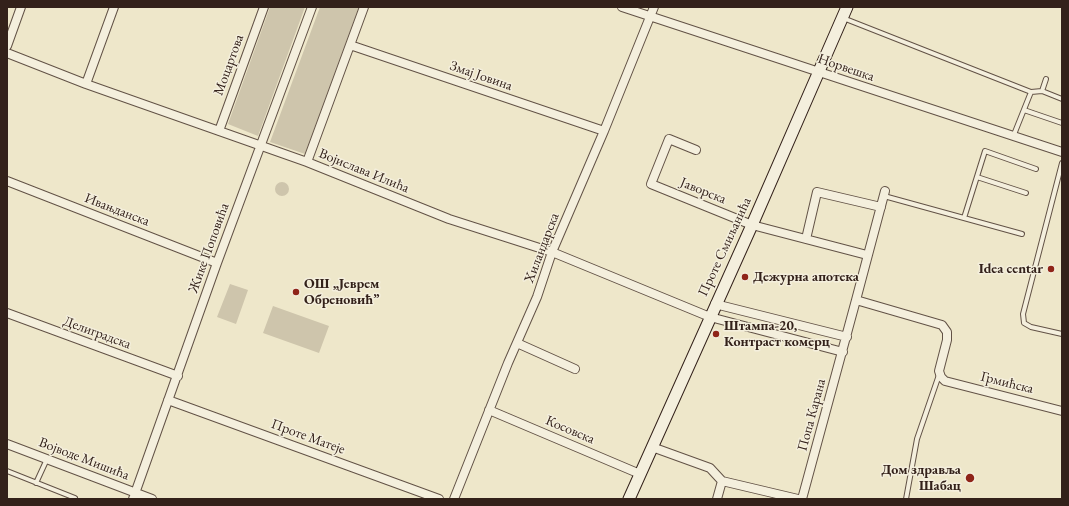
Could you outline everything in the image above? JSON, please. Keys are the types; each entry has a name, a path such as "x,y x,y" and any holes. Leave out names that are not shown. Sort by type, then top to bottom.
{"street":[{"path":"7,46 21,7"},
{"path":"86,84 114,7"},
{"name":"Моцартова","path":"219,131 264,7"},
{"name":"Жике Поповића","path":"134,496 217,263 312,7"},
{"path":"307,162 364,7"},
{"name":"Норвешка","path":"622,7 1062,152"},
{"name":"Хиландарска","path":"454,499 489,410 538,297 552,252 604,131 654,7"},
{"name":"Проте Смиљанића","path":"628,499 752,225 847,7"},
{"name":"Змај Јовина","path":"350,45 604,131"},
{"name":"Војислава Илића","path":"7,53 86,84 307,162 449,219 552,252 710,317 843,352"},
{"name":"Јаворска","path":"696,150 669,139 651,184 752,225 867,255"},
{"name":"Ивањданска","path":"7,181 217,263"},
{"path":"806,239 817,192 881,207"},
{"name":"Попа Карана","path":"802,499 843,352 884,194"},
{"path":"856,300 942,325 947,336 939,371 942,378"},
{"path":"715,304 847,337"},
{"name":"Делиградска","path":"7,314 178,376"},
{"path":"517,343 575,369"},
{"name":"Грмићска","path":"942,378 1062,411"},
{"name":"Проте Матеје","path":"168,400 439,499"},
{"name":"Косовска","path":"489,410 640,474"},
{"name":"Војводе Мишића","path":"7,444 47,459 134,496 152,499"},
{"path":"652,447 710,468 722,482 798,499"},
{"path":"717,499 722,482"}],"lane":[{"path":"842,18 1031,92 1042,92 1062,99"},
{"path":"1042,92 1046,79"},
{"path":"1013,137 1031,92"},
{"path":"1024,110 1062,123"},
{"path":"964,218 985,151 1036,169"},
{"path":"1062,163 1023,314 1024,323 1031,327 1062,334"},
{"path":"977,177 1026,193"},
{"path":"884,194 1022,234"},
{"path":"906,499 917,439 942,378"},
{"path":"36,483 47,459"},
{"path":"7,472 75,498"}],"shaded area":[{"path":"270,7 305,7 258,136 228,124"},
{"path":"320,7 359,7 305,154 270,142"},
{"path":"282,182 287,184 289,189 287,194 282,196 277,194 275,189 277,184"},
{"path":"230,284 248,290 236,324 217,317"},
{"path":"273,306 329,326 319,353 263,333"}],"place":[{"name":"Idea centar","path":"1051,269"},
{"name":"Дежурна апотека","path":"745,277"},
{"name":"ОШ „Јеврем Обреновић”","path":"296,292"},
{"name":"Штампа-20, Контраст комерц","path":"716,334"},
{"name":"Дом здравља Шабац","path":"970,478"}]}
